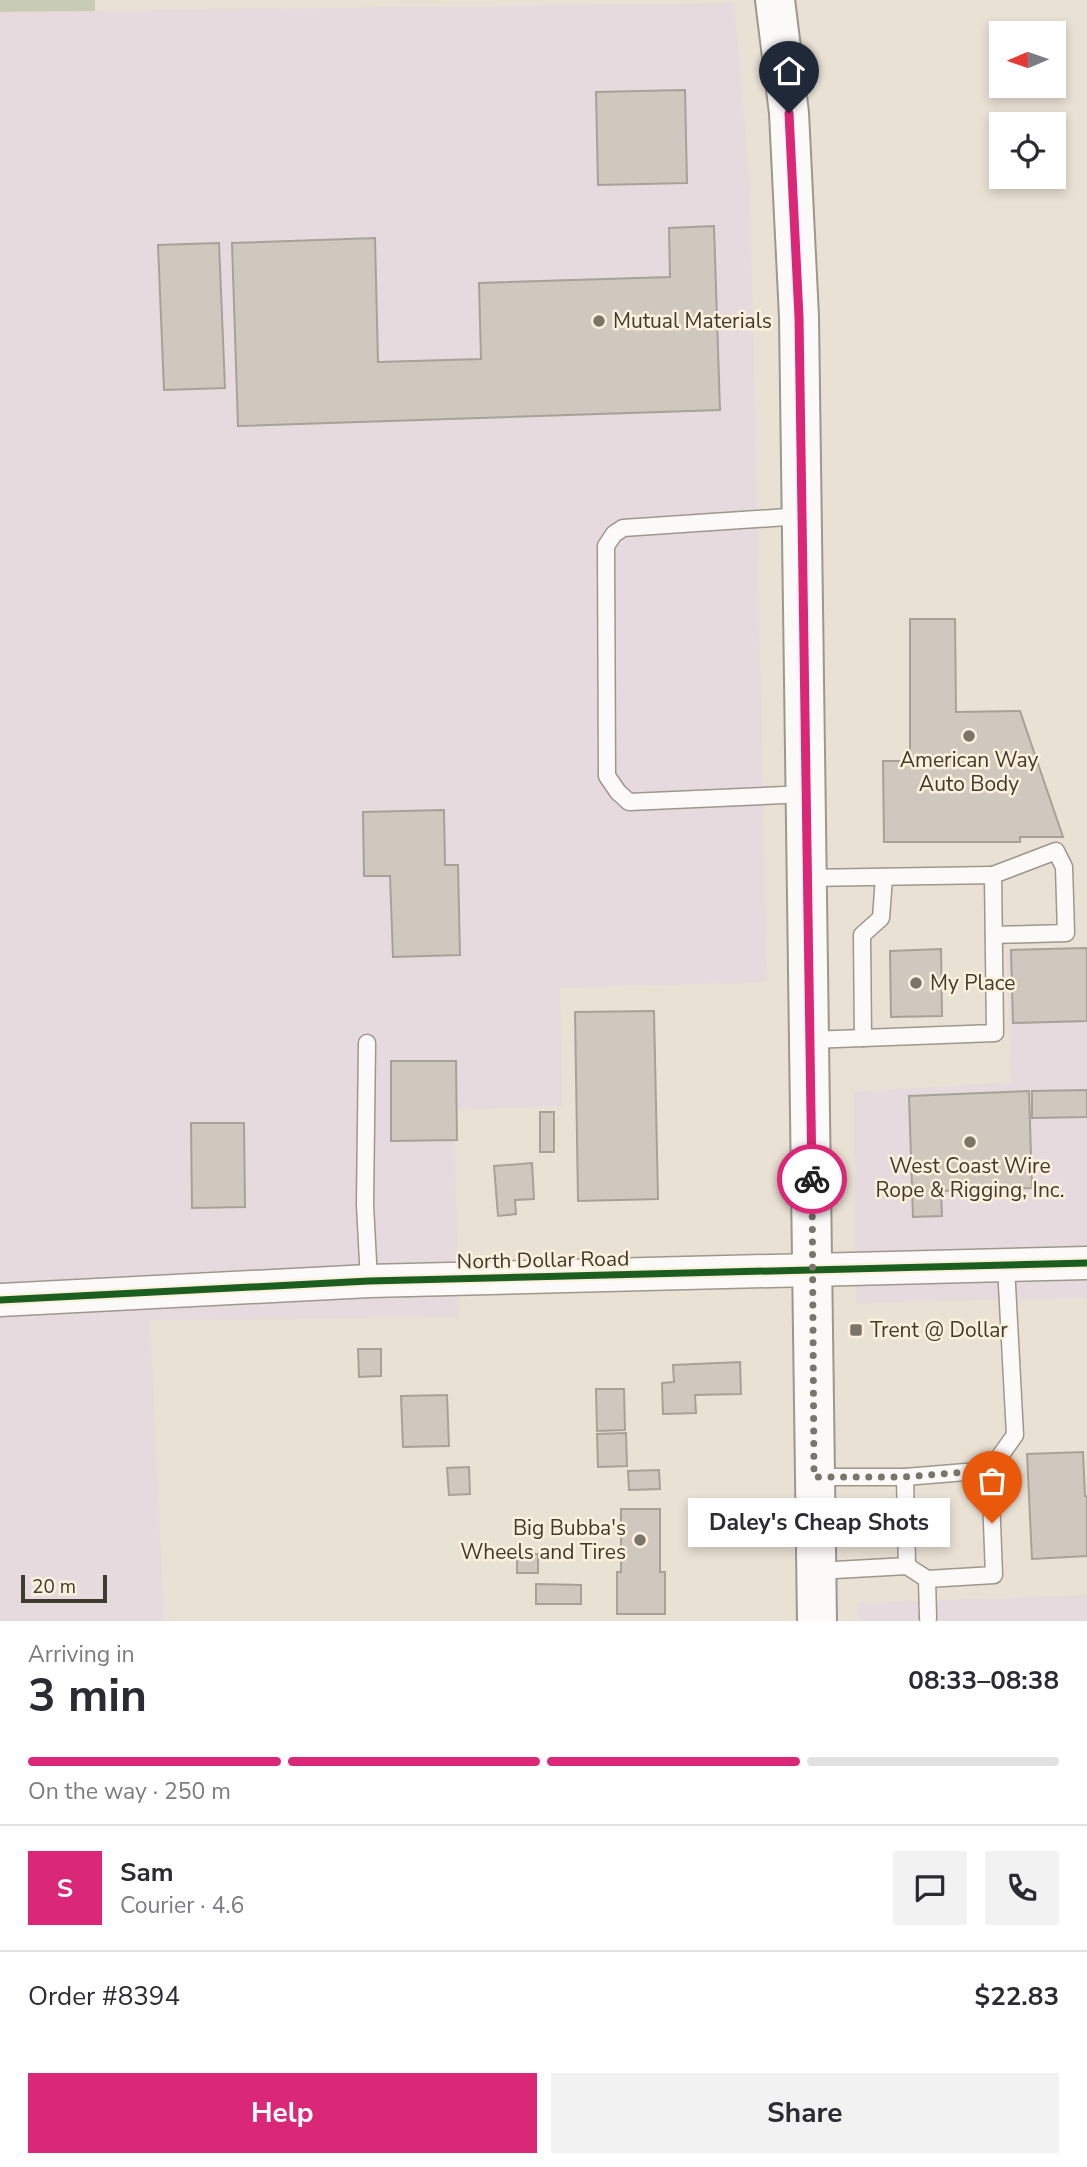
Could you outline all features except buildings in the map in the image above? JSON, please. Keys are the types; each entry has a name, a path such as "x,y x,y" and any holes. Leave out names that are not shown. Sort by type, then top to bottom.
{"main road":[{"path":"775,0 789,113 799,317 817,1621"}],"street":[{"name":"North Dollar Road","path":"0,1300 369,1281 1087,1263"}],"lane":[{"path":"802,516 623,528 614,534 606,546 607,775 618,792 629,802 807,794"},
{"path":"808,878 993,875 1056,851 1064,867 1066,933 994,935"},
{"path":"810,1040 996,1033 993,875"},
{"path":"863,1038 862,934 881,918 884,877"},
{"path":"367,1043 365,1205 369,1281"},
{"path":"817,1571 907,1566 927,1579 994,1575 990,1470 1015,1435 1006,1266"},
{"path":"814,1477 905,1477 990,1470"},
{"path":"905,1477 907,1566"},
{"path":"927,1579 929,1618"}],"shaded area":[{"path":"734,3 750,187 767,982 560,988 562,1106 454,1110 459,1317 150,1320 164,1621 0,1621 0,12"},
{"path":"1087,947 1087,1298 856,1303 854,1092 1011,1082 1006,950"},
{"path":"1087,1595 1087,1621 859,1621 858,1603"}],"green space":[{"path":"0,0 95,0 95,11 0,12"}],"cycle path":[{"path":"0,1300 369,1281 1087,1263"}],"way so far":[{"path":"812,1179 814,1477 905,1477 990,1470 992,1523"}],"place":[{"name":"Mutual Materials","path":"599,321"},
{"name":"American Way Auto Body","path":"969,736"},
{"name":"My Place","path":"916,983"},
{"name":"West Coast Wire Rope & Rigging, Inc.","path":"970,1142"},
{"name":"Trent @ Dollar","path":"856,1330"},
{"name":"Daley's Cheap Shots","path":"992,1523"},
{"name":"Big Bubba's Wheels and Tires","path":"640,1540"}],"route":[{"path":"789,113 799,317 812,1179"}]}
